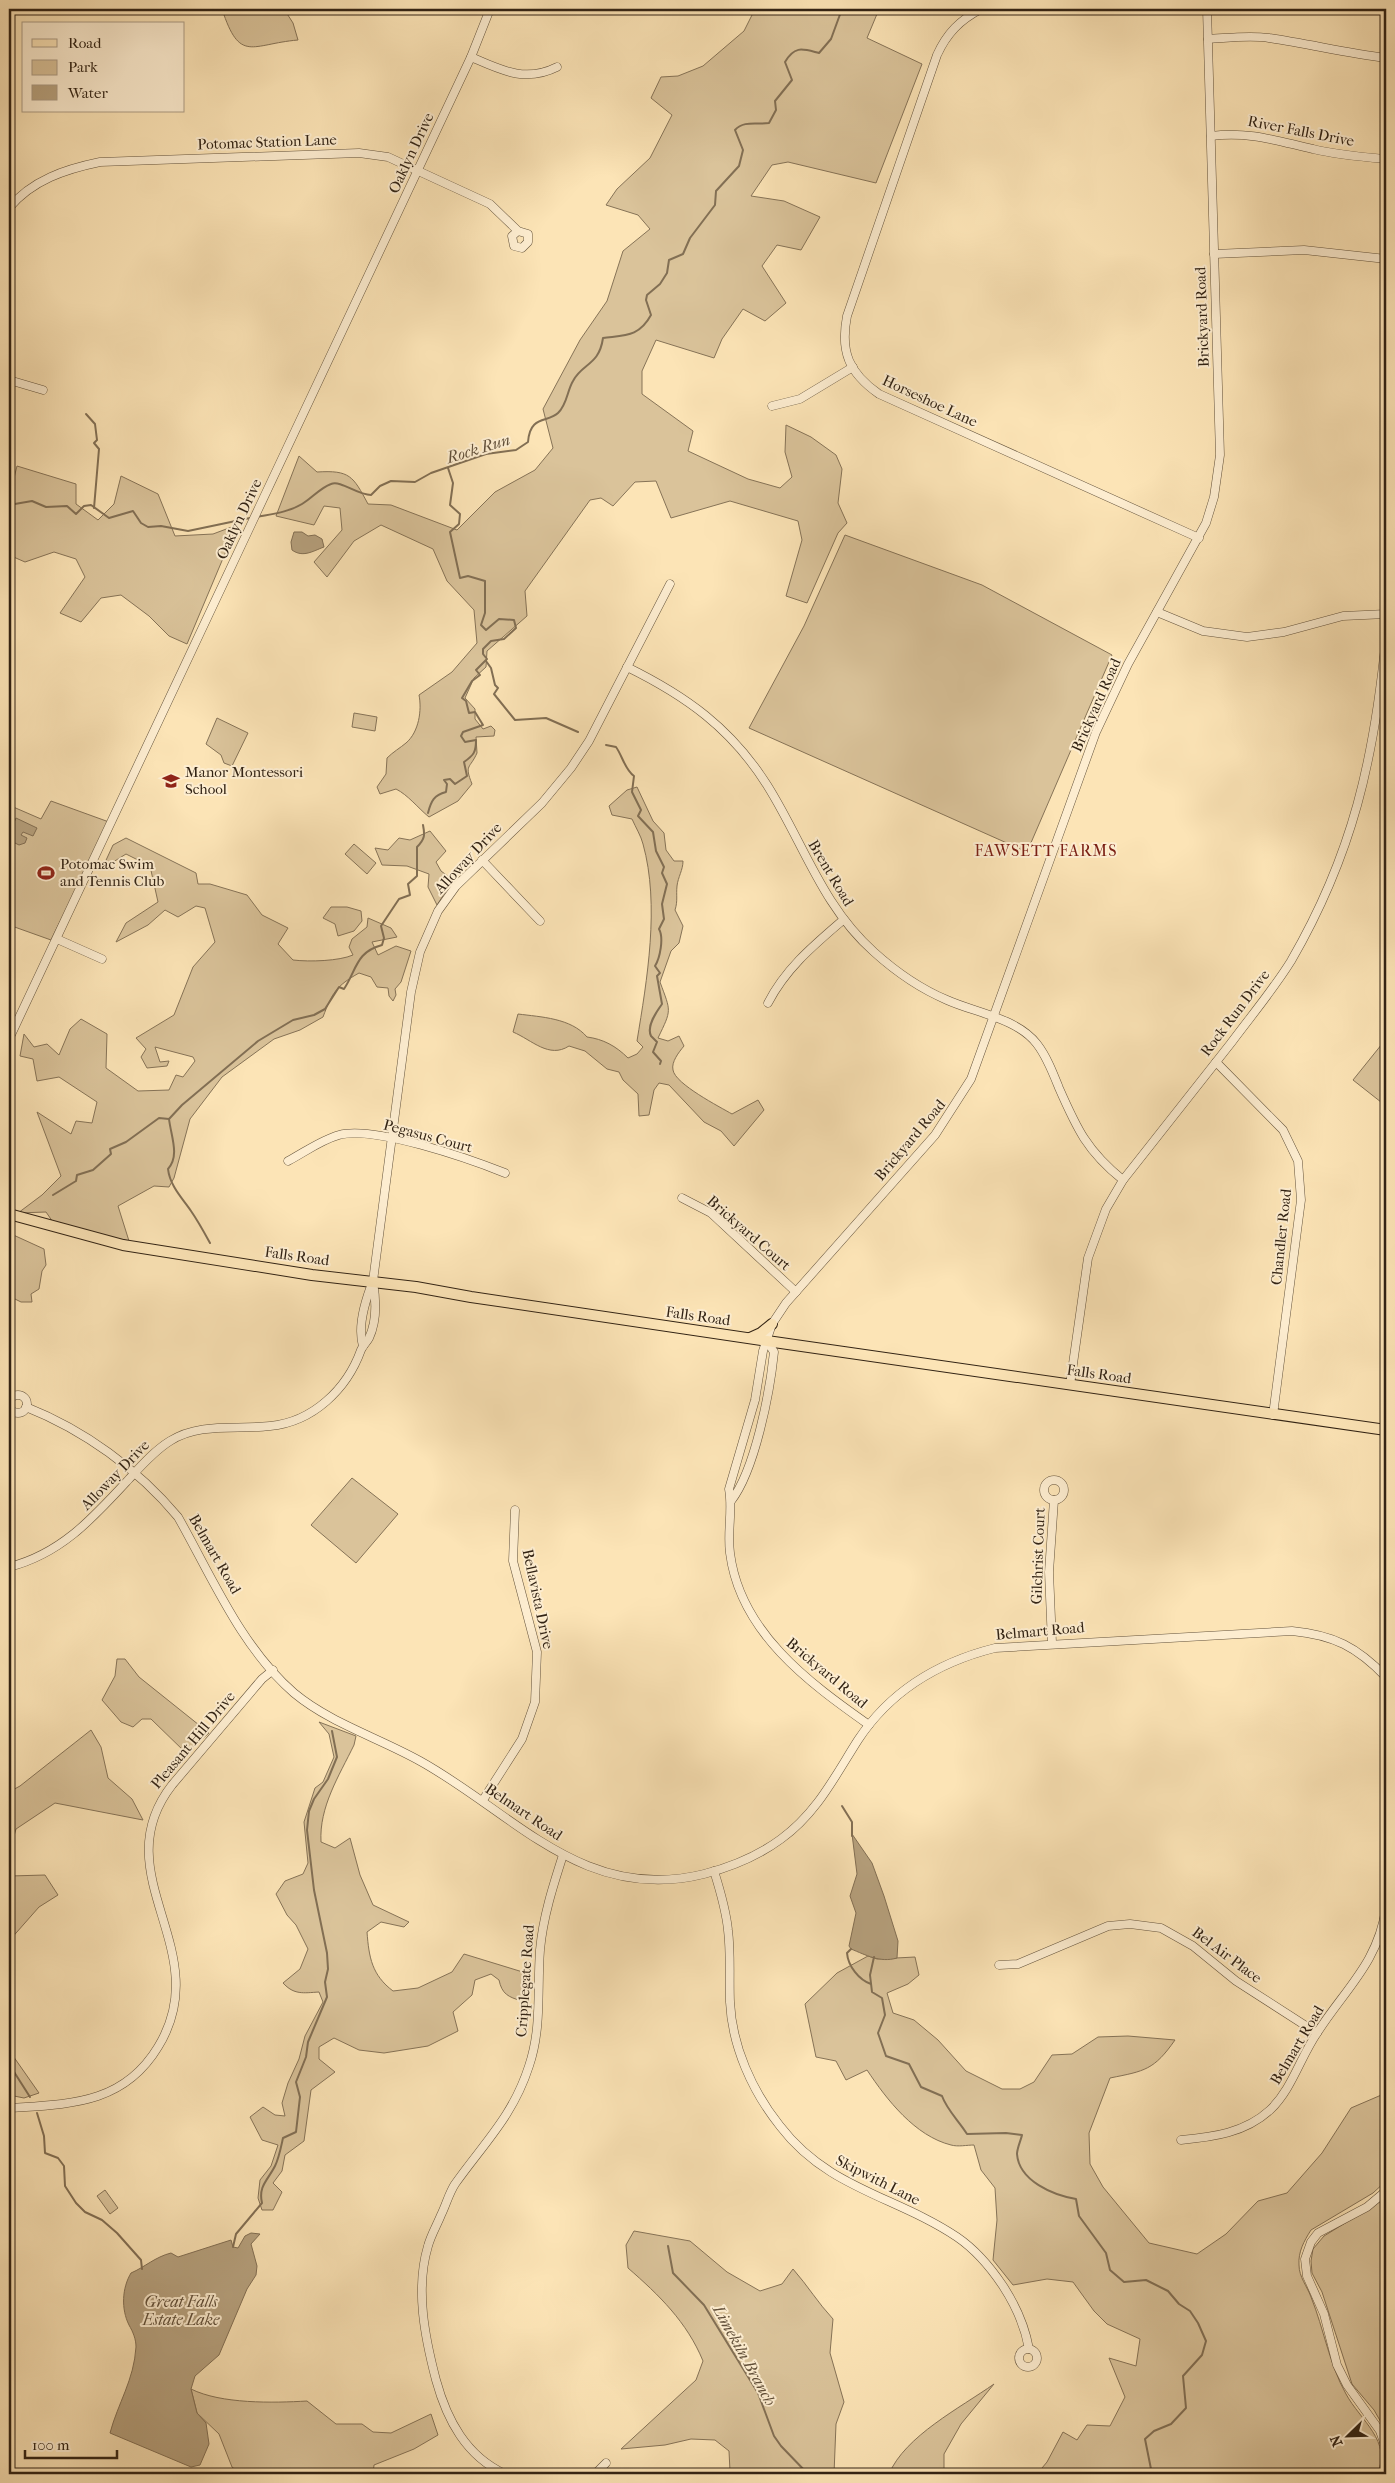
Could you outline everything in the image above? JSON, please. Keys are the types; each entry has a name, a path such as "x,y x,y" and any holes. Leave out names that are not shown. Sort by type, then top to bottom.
{"main road":[{"name":"Falls Road","path":"9,1214 123,1245 767,1341 1386,1430"},
{"path":"749,1338 761,1333 772,1324"}],"street":[{"name":"Oaklyn Drive","path":"9,1039 471,57 490,9"},
{"name":"Horseshoe Lane","path":"981,9 964,19 949,33 937,54 847,316 844,331 845,348 853,367 863,382 879,394 1199,538"},
{"name":"Brickyard Road","path":"869,1725 804,1675 772,1645 761,1630 742,1596 733,1569 729,1537 731,1501 729,1489 755,1400 762,1352 772,1324 796,1292 935,1134 950,1115 971,1079 1096,732 1128,664 1199,538 1214,496 1220,456 1207,9"},
{"path":"1208,39 1245,36 1268,38 1343,53 1386,58"},
{"path":"471,57 499,69 524,76 543,74 557,67"},
{"name":"River Falls Drive","path":"1211,136 1233,133 1252,134 1316,150 1386,159"},
{"name":"Potomac Station Lane","path":"9,208 30,189 45,179 71,168 100,162 359,153 388,157 490,204 518,231"},
{"path":"1214,254 1304,250 1386,259"},
{"path":"772,406 800,399 853,367"},
{"path":"9,380 42,390"},
{"name":"Alloway Drive","path":"9,1567 36,1559 70,1539 86,1526 159,1448 172,1440 194,1430 272,1426 316,1410 335,1393 352,1372 363,1346 369,1338 374,1316 376,1301 373,1281 411,992 420,952 438,911 456,886 542,803 572,768 589,741 670,584"},
{"path":"1157,612 1203,631 1247,637 1284,632 1343,616 1386,614"},
{"name":"Rock Run Drive","path":"1070,1385 1088,1258 1106,1209 1123,1180 1268,995 1291,961 1318,910 1342,856 1359,804 1372,749 1386,638"},
{"name":"Brent Road","path":"627,667 689,701 737,744 768,786 818,883 843,920 874,952 911,981 946,1000 1014,1025 1037,1044 1047,1059 1084,1141 1102,1163 1123,1180"},
{"path":"482,860 540,921"},
{"path":"768,1003 779,983 797,960 843,920"},
{"path":"57,939 102,959"},
{"name":"Chandler Road","path":"1216,1062 1283,1130 1298,1161 1301,1200 1273,1414"},
{"name":"Pegasus Court","path":"288,1161 325,1140 340,1134 355,1133 392,1137 505,1173"},
{"name":"Brickyard Court","path":"682,1198 711,1213 796,1292"},
{"name":"Brickyard Road","path":"731,1501 739,1491 766,1401 774,1352 767,1341"},
{"name":"Belmart Road","path":"26,1407 66,1425 135,1473 163,1499 178,1517 257,1653 295,1693 320,1711 420,1761 483,1800 538,1841 563,1855 602,1872 640,1879 676,1879 714,1871 760,1852 781,1840 800,1824 827,1792 869,1725 903,1689 948,1662 995,1648 1052,1643 1292,1631 1308,1632 1332,1638 1350,1646 1368,1658 1386,1677"},
{"name":"Gilchrist Court","path":"1052,1643 1050,1572 1054,1500"},
{"name":"Bellavista Drive","path":"483,1800 522,1739 535,1702 536,1652 513,1560 515,1510"},
{"name":"Pleasant Hill Drive","path":"9,2108 78,2103 113,2091 143,2068 166,2036 175,2011 178,1988 171,1943 153,1887 147,1858 152,1822 162,1797 262,1679 273,1670"},
{"name":"Cripplegate Road","path":"505,2474 480,2459 462,2440 449,2420 440,2395 427,2346 422,2285 428,2245 454,2185 504,2121 529,2066 537,2033 543,1922 563,1855"},
{"name":"Skipwith Lane","path":"714,1871 728,1929 730,2003 734,2033 746,2070 764,2102 793,2141 827,2171 859,2190 939,2226 976,2252 998,2278 1016,2309 1023,2325 1029,2349"},
{"name":"Belmart Road","path":"1181,2140 1219,2136 1237,2130 1270,2110 1287,2090 1317,2033 1365,1968 1379,1938 1386,1908"},
{"name":"Bel Air Place","path":"999,1965 1018,1964 1108,1926 1130,1924 1161,1928 1193,1946 1236,1981 1317,2033"},
{"path":"1386,2191 1367,2207 1318,2233 1304,2259 1307,2276 1324,2314 1337,2365 1347,2385 1380,2431 1386,2448"},
{"path":"595,2474 606,2463"},
{"path":"1383,2474 1386,2464"}],"green space":[{"path":"222,9 284,9 293,23 298,40 249,47 235,38"},
{"path":"755,9 884,9 877,14 867,38 922,64 876,183 788,162 772,165 751,196 784,201 820,217 801,250 777,245 762,266 786,303 765,321 743,309 722,339 714,358 656,340 642,371 642,394 693,431 688,451 748,479 780,488 792,477 785,452 786,425 811,437 836,455 842,469 838,503 847,523 838,533 807,603 786,596 802,540 798,521 730,501 671,518 656,481 635,482 613,506 601,498 590,500 525,591 527,616 487,651 486,667 474,678 465,698 475,709 475,719 483,729 491,726 495,730 494,736 476,737 477,753 468,770 472,784 458,801 429,817 409,798 396,789 380,794 377,787 386,774 387,758 406,743 417,727 420,714 419,695 452,672 477,643 474,610 447,581 433,549 381,525 354,541 327,577 314,562 342,530 340,508 324,506 314,525 276,516 299,456 317,472 337,472 349,477 354,481 368,504 391,505 457,530 495,492 535,470 553,448 543,409 580,340 607,301 623,251 650,229 638,215 606,205 617,189 650,158 672,115 651,98 661,77 678,76 703,66 744,31"},
{"path":"17,466 76,484 76,504 98,520 114,504 121,476 158,494 175,536 213,534 237,525 187,644 169,636 149,616 121,595 101,598 81,622 60,613 85,577 76,559 54,552 25,562 9,555 9,490 11,490"},
{"path":"845,535 982,585 1112,655 1027,852 749,728 804,626"},
{"path":"354,713 377,717 375,731 352,727"},
{"path":"217,718 248,733 232,766 224,763 221,755 206,744"},
{"path":"637,787 653,821 664,833 666,850 674,861 683,861 677,886 675,910 683,926 679,943 671,951 660,982 668,1005 668,1015 658,1038 668,1041 679,1036 684,1046 674,1060 673,1070 681,1082 699,1095 732,1114 758,1100 764,1110 734,1146 721,1131 704,1122 669,1085 659,1083 654,1090 649,1115 639,1116 638,1094 623,1080 619,1072 607,1069 585,1051 569,1046 562,1049 548,1049 513,1032 518,1014 564,1022 573,1026 587,1037 609,1044 628,1058 637,1054 643,1047 637,1041 645,993 650,942 651,892 648,867 642,841 632,819 612,815 609,806 627,790"},
{"name":"Potomac Swim and Tennis Club","path":"51,801 109,822 51,940 9,925 9,808 11,806 41,819"},
{"path":"430,831 446,851 436,862 441,871 453,880 437,905 428,887 429,874 407,866 382,865 375,848 388,850 399,838 410,840"},
{"path":"126,838 196,873 198,884 210,884 247,895 262,915 288,928 278,944 293,960 340,959 353,955 349,947 352,939 367,927 368,918 391,928 397,937 372,942 378,955 396,946 411,951 401,982 395,989 396,995 393,1001 389,996 388,988 377,987 371,977 359,973 340,986 329,1002 323,1017 300,1030 274,1039 222,1077 190,1119 174,1178 169,1187 154,1186 118,1206 129,1241 55,1225 46,1212 18,1213 42,1195 61,1176 37,1112 71,1134 76,1121 92,1123 97,1102 59,1077 37,1081 33,1059 20,1056 24,1034 34,1047 47,1044 59,1055 70,1029 81,1019 107,1034 106,1068 138,1091 169,1090 176,1075 183,1077 195,1061 193,1057 155,1047 160,1062 169,1061 167,1066 147,1068 141,1057 146,1049 136,1038 174,1015 193,967 215,942 205,908 196,906 178,917 165,910 148,925 116,942 126,923 158,902 150,866 126,854 102,869 113,845"},
{"path":"354,844 376,863 367,874 345,854"},
{"path":"331,907 347,907 361,911 362,921 354,931 338,936 335,924 323,918"},
{"path":"1386,1039 1386,1106 1353,1080"},
{"path":"9,1233 44,1249 46,1265 42,1271 39,1289 31,1294 32,1302 21,1302 9,1296"},
{"path":"352,1478 398,1514 356,1563 311,1525"},
{"path":"117,1659 125,1659 139,1677 209,1733 186,1753 151,1719 142,1719 133,1727 121,1722 102,1700 115,1676"},
{"path":"319,1722 356,1736 354,1745 331,1792 323,1816 321,1842 335,1848 350,1838 360,1875 373,1905 409,1922 404,1927 381,1922 367,1932 371,1958 380,1979 393,1991 418,1988 452,1972 464,1954 526,1973 522,2001 506,1994 499,1980 491,1974 475,1980 472,1995 453,2012 458,2031 428,2046 384,2053 359,2050 334,2038 319,2047 319,2059 335,2072 311,2090 304,2141 285,2155 282,2171 273,2183 282,2192 273,2210 262,2210 258,2198 260,2180 271,2166 278,2145 262,2140 250,2117 263,2107 275,2115 285,2116 282,2103 288,2083 299,2059 305,2036 323,2002 319,1992 303,1993 291,1990 283,1983 300,1969 308,1949 296,1925 287,1915 276,1894 285,1881 303,1874 308,1863 304,1822 315,1788 323,1782 334,1757 329,1734"},
{"path":"91,1730 101,1747 108,1778 132,1799 143,1820 55,1803 16,1829 9,1853 9,1792 20,1786"},
{"path":"9,1871 10,1876 45,1875 58,1895 39,1907 9,1941"},
{"path":"868,1956 877,1959 915,1957 919,1975 908,1984 887,1993 893,2013 914,2020 938,2040 966,2071 1002,2089 1020,2089 1034,2082 1052,2055 1072,2054 1098,2037 1128,2036 1175,2040 1161,2058 1148,2068 1110,2078 1089,2133 1090,2164 1103,2187 1149,2243 1197,2254 1226,2234 1258,2201 1287,2193 1322,2153 1351,2108 1386,2093 1386,2181 1373,2193 1311,2230 1299,2256 1300,2274 1316,2309 1340,2383 1378,2441 1381,2462 1377,2474 1037,2474 1047,2462 1063,2432 1077,2440 1087,2425 1110,2426 1125,2397 1109,2358 1136,2366 1140,2339 1107,2324 1094,2311 1073,2282 1047,2279 1013,2285 993,2260 997,2220 995,2188 981,2170 974,2145 951,2145 926,2134 893,2105 867,2070 846,2080 836,2061 816,2057 805,2004 837,1973"},
{"path":"9,2049 39,2093 24,2098 9,2095"},
{"path":"105,2190 118,2208 110,2214 97,2196"},
{"path":"1386,2198 1386,2431 1374,2410 1352,2384 1322,2292 1312,2273 1311,2261 1313,2249 1324,2236"},
{"path":"634,2231 690,2241 727,2272 760,2291 782,2284 793,2269 798,2275 833,2319 830,2353 844,2402 836,2424 834,2474 727,2474 730,2471 729,2451 715,2440 691,2439 665,2445 621,2449 696,2380 703,2361 689,2334 671,2310 651,2288 628,2268 626,2245"},
{"path":"994,2384 961,2424 944,2454 944,2474 889,2474 907,2447 920,2435"},
{"path":"191,2389 203,2394 232,2400 263,2402 307,2401 336,2424 362,2424 373,2432 391,2433 431,2414 438,2435 414,2449 374,2465 373,2474 346,2474 345,2471 339,2474 241,2474 232,2467 219,2434 197,2413"}],"water":[{"path":"294,532 302,532 308,536 315,535 322,539 324,547 304,554 292,550 291,542"},
{"path":"16,818 37,828 33,836 23,832 21,835 27,838 25,843 19,845 9,840 9,834"},
{"path":"852,1834 872,1863 884,1896 898,1941 897,1958 885,1960 873,1958 851,1949 849,1946 856,1913 850,1896 857,1874"},
{"name":"Great Falls Estate Lake","path":"251,2233 260,2234 251,2244 257,2266 256,2275 247,2289 219,2355 195,2376 191,2389 197,2413 206,2423 209,2444 200,2465 191,2467 110,2433 135,2359 135,2341 126,2319 124,2305 124,2292 131,2273 171,2253 178,2257 231,2240 233,2247 238,2248 245,2236"}],"waterway":[{"name":"Rock Run","path":"257,517 297,507 331,484 340,484 360,493 371,495 380,486 391,481 415,482 431,473 486,454 516,450 528,442 529,433 535,424 554,416 561,410 573,381 598,354 603,338 631,334 646,322 651,315 646,300 647,295 660,284 667,273 669,260 683,254 690,238 715,205 716,191 739,166 743,150 735,130 742,125 769,123 776,110 775,101 792,80 785,62 796,51 804,50 819,53 831,39 842,9"},
{"path":"86,414 95,424 97,440 94,443 99,449 94,508"},
{"path":"428,813 434,799 446,792 447,784 444,780 450,779 455,784 467,776 464,762 474,753 476,740 465,742 461,736 463,732 483,725 475,712 469,713 466,701 462,698 472,681 480,675 476,670 487,659 483,654 483,649 491,641 504,639 516,628 514,620 499,619 486,630 481,625 485,613 485,581 468,576 460,578 450,532 459,524 460,514 450,505 453,483 448,468"},
{"name":"Rock Run","path":"9,505 32,501 46,507 67,506 76,514 84,506 91,505 109,518 133,511 141,523 148,527 161,526 188,531 250,518"},
{"path":"486,661 491,668 495,685 498,688 494,694 515,720 546,718 578,732"},
{"path":"606,745 616,747 628,770 634,776 632,792 641,810 638,816 653,832 656,851 664,867 662,873 667,884 662,904 664,919 659,929 661,948 655,966 660,973 657,976 662,1004 650,1028 651,1036 657,1042 653,1052 661,1061 660,1064"},
{"path":"210,1243 177,1192 169,1175 168,1169 174,1158 169,1119 182,1105 258,1041 293,1020 314,1015 325,1009 339,987 344,989 362,957 373,948 382,945 384,938 381,926 399,899 410,895 408,884 417,876 417,847 424,837 423,825"},
{"path":"53,1195 76,1181 77,1175 93,1170 111,1154 110,1149 126,1142 159,1118 169,1119"},
{"path":"233,2247 236,2234 262,2203 261,2192 276,2163 283,2138 296,2132 300,2097 296,2082 306,2057 308,2042 327,1997 325,1982 328,1969 327,1953 314,1890 307,1830 309,1811 314,1799 328,1779 337,1757 332,1731"},
{"path":"842,1806 852,1822 852,1836"},
{"path":"851,1949 847,1953 852,1967 858,1976 871,1984"},
{"path":"874,1957 870,1975 872,1992 882,1998 885,2015 878,2033 886,2056 909,2064 921,2087 942,2096 950,2111 967,2134 1006,2133 1022,2135 1017,2154 1019,2164 1024,2172 1030,2179 1048,2190 1076,2199 1079,2216 1106,2253 1110,2270 1124,2282 1146,2280 1168,2291 1179,2304 1190,2311 1198,2323 1206,2341 1202,2355 1183,2376 1186,2408 1171,2424 1154,2431 1145,2439 1152,2474"},
{"path":"9,2064 30,2097"},
{"path":"37,2113 44,2136 45,2153 58,2158 64,2166 65,2186 76,2203 85,2212 102,2220 117,2233 141,2260 142,2269"},
{"name":"Limekiln Branch","path":"668,2246 673,2273 704,2305 758,2393 774,2436 808,2474"}],"place":[{"name":"Manor Montessori School","path":"171,781"},
{"name":"Potomac Swim and Tennis Club","path":"46,873"}],"district":[{"name":"FAWSETT FARMS","path":"1046,850"}]}
